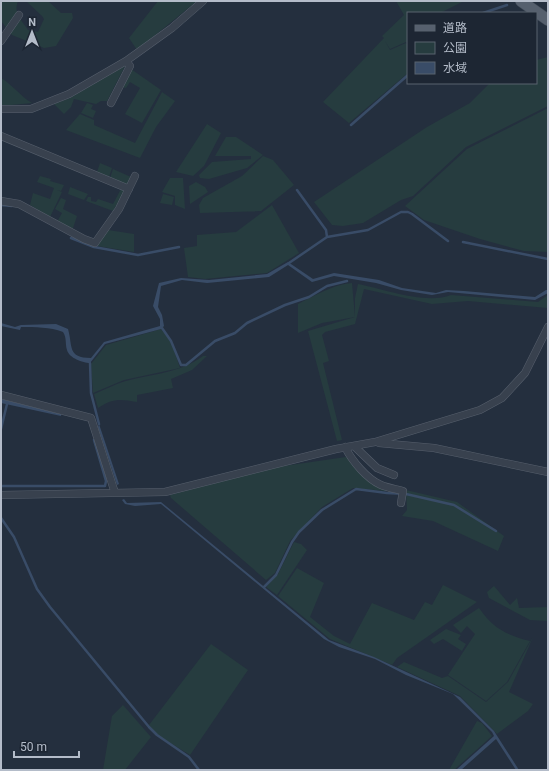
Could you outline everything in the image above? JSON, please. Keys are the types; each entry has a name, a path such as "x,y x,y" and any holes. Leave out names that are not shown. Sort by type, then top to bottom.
{"main road":[{"path":"521,1 537,12"},
{"path":"537,12 548,20"}],"street":[{"path":"1,109 31,109 69,94 126,61 172,28 203,1"},
{"path":"1,41 20,15"},
{"path":"111,103 130,66 126,61"},
{"path":"1,136 129,189"},
{"path":"1,201 18,204 84,239 95,243 119,209 135,176"},
{"path":"1,495 165,492 345,447 375,442 480,410 502,398 525,373 548,327"},
{"path":"1,396 91,418 115,493"},
{"path":"375,442 434,448 548,472"},
{"path":"354,446 377,468 394,475"},
{"path":"345,447 350,457 372,479 380,485 403,491 401,503"}],"green space":[{"path":"1,1 18,1 17,13 28,30 38,32 44,19 26,1 48,1 61,13 72,13 73,18 56,46 44,48 12,35 1,21"},
{"path":"158,1 197,1 137,50 129,38"},
{"path":"396,1 464,1 442,12 407,12 407,43 406,42 390,49 385,41 390,50 406,43 407,44 407,74 349,123 323,102 384,38 382,36 404,15"},
{"path":"548,57 548,106 466,147 413,196 401,200 363,223 343,226 332,225 314,202 427,127 470,103 489,84 537,84 537,60"},
{"path":"125,66 107,101 101,101 96,104 74,99 71,107 64,114 54,104 70,98"},
{"path":"131,69 161,90 142,123 125,114 140,88 130,82 126,88 122,87"},
{"path":"1,78 24,97 32,103 1,106"},
{"path":"162,92 175,101 156,127 140,158 66,130 80,114 94,120 94,125 135,143"},
{"path":"87,103 93,105 91,109 96,111 93,118 81,113"},
{"path":"548,108 548,252 524,251 480,239 424,220 405,206 467,149"},
{"path":"207,124 221,133 204,166 193,176 176,172"},
{"path":"226,137 236,137 263,155 247,168 209,179 200,178 199,175 212,162 251,159 251,156 215,156"},
{"path":"263,156 273,160 294,185 261,211 200,213 199,205 203,198 242,176"},
{"path":"100,163 112,168 109,177 97,172"},
{"path":"113,169 131,177 128,185 110,178"},
{"path":"40,176 64,185 61,191 57,190 62,192 50,217 30,205 33,193 50,199 54,188 37,182"},
{"path":"170,178 183,178 185,209 175,205 175,196 162,192"},
{"path":"196,182 205,187 208,192 190,204 189,186"},
{"path":"70,187 88,194 84,200 68,194"},
{"path":"121,189 125,191 113,211 86,201 88,197 91,197 91,201 96,202 98,199 113,204"},
{"path":"163,194 174,197 172,205 160,203"},
{"path":"61,198 66,200 63,209 77,216 72,231 57,222 62,213 55,209"},
{"path":"272,205 299,253 267,273 205,279 188,277 184,248 197,246 197,235 236,232"},
{"path":"108,230 134,234 134,252 97,246"},
{"path":"352,283 355,317 322,323 298,333 298,304 331,288"},
{"path":"358,284 405,295 430,298 441,298 451,295 538,302 548,295 548,308 468,301 432,304 364,289 355,324 325,332 322,335 329,361 323,363 342,440 337,441 308,331 355,317 355,298"},
{"path":"161,329 171,341 180,368 124,380 93,393 91,364 106,345"},
{"path":"203,356 207,356 192,370 171,379 173,388 137,395 137,402 117,400 108,402 98,408 94,394 126,381 175,370 194,362"},
{"path":"346,457 377,485 396,492 353,488 322,507 290,541 275,573 266,580 171,498 170,495 277,467"},
{"path":"406,490 457,502 504,536 498,551 433,521 402,516 407,510"},
{"path":"294,542 301,544 307,550 277,595 266,587 278,574"},
{"path":"297,568 324,583 310,617 334,636 350,644 372,603 414,620 425,602 432,605 443,585 477,602 397,658 392,665 330,639 278,596"},
{"path":"494,586 510,605 517,598 519,608 548,607 548,621 530,620 489,598 487,592"},
{"path":"479,608 495,626 501,630 530,641 507,682 486,701 448,675 475,634 467,626 461,633 453,625"},
{"path":"446,629 461,635 458,639 466,644 462,651 443,639 434,644 430,640"},
{"path":"533,637 509,692 533,704 528,711 497,734 460,696 397,667 404,662 442,678 448,676 486,702 508,682"},
{"path":"211,644 248,670 190,755 157,735 149,725"},
{"path":"123,705 151,737 125,770 103,770 112,716"},
{"path":"477,721 482,723 492,736 454,770 449,770"}],"water":[{"path":"288,262 313,279 334,273 379,280 402,288 436,293 446,290 535,297 546,290 548,290 548,293 535,300 448,292 432,295 334,276 312,282 288,265 269,277 207,283 182,280 161,286 158,307 162,315 164,326 161,329 105,344 90,363 73,358 68,353 63,332 53,329 21,327 20,330 1,326 1,323 15,327 21,325 56,324 68,329 72,350 74,353 78,356 91,358 104,342 160,326 160,319 153,306 159,283 181,278 209,280 267,274"},
{"path":"1,399 61,414 61,416 1,403"},
{"path":"99,424 119,484 117,485 98,427"},
{"path":"124,499 127,503 161,502 329,640 374,657 460,697 494,731 519,770 516,770 496,739 461,770 456,770 494,736 492,732 453,694 406,675 375,659 339,647 324,639 161,504 135,506 125,504 122,500"}],"waterway":[{"path":"486,12 507,5"},
{"path":"351,125 407,76"},
{"path":"297,190 326,230 327,237"},
{"path":"1,205 12,206"},
{"path":"289,263 327,237 368,230 401,212 408,212 412,214 448,241"},
{"path":"71,238 94,247 138,255 179,247"},
{"path":"463,242 548,259"},
{"path":"162,328 171,341 181,365 186,365 215,341 235,333 247,323 285,305 309,297 327,286 347,281"},
{"path":"90,363 91,393 99,424"},
{"path":"1,429 7,404"},
{"path":"1,486 105,486 106,481 94,440"},
{"path":"264,587 276,575 292,542 299,532 322,510 356,489 406,494 454,505 496,531"},
{"path":"1,518 14,537 37,589 50,607 149,727 157,735 189,757 199,770"}]}
